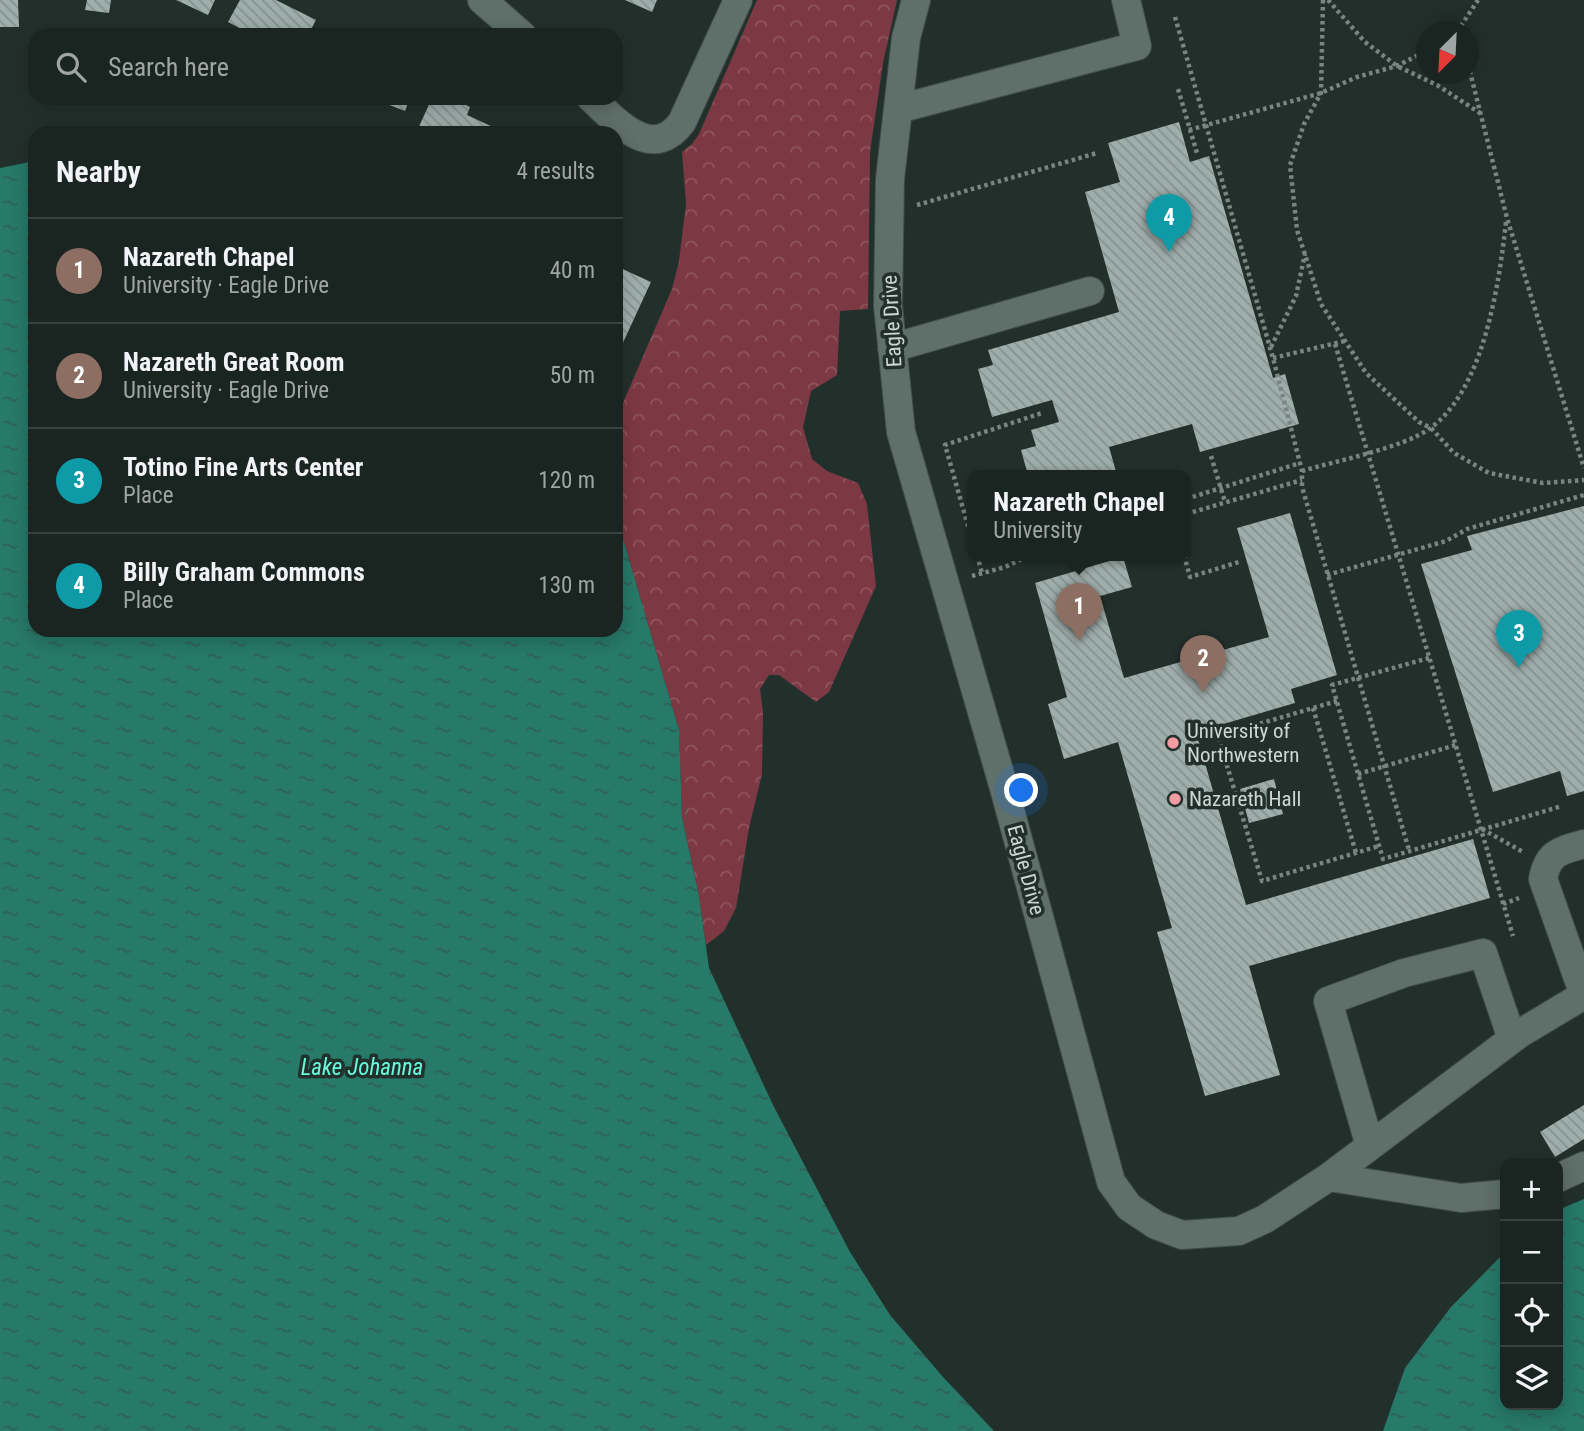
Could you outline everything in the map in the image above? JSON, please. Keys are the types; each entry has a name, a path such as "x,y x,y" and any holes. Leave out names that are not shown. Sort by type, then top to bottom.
{"street":[{"path":"482,0 514,28"},
{"path":"623,127 636,135 659,140 668,137 682,122 738,0"},
{"name":"Eagle Drive","path":"916,0 906,38 890,179 888,306 901,432 1004,789 1111,1182 1129,1207 1156,1225 1182,1235 1239,1231 1265,1219 1329,1177 1512,1040 1584,995"},
{"path":"898,109 1137,46 1126,0"},
{"path":"599,105 622,126"},
{"path":"892,348 1090,291"},
{"path":"1584,844 1558,852 1546,864 1543,879 1584,995"},
{"path":"1370,1146 1328,1001 1404,974 1483,953 1512,1040"},
{"path":"1563,1176 1584,1167"},
{"path":"1329,1177 1461,1198 1500,1194"}],"path":[{"path":"1326,0 1366,42 1396,66 1437,85 1481,114"},
{"path":"1326,0 1321,93 1304,124 1290,165 1297,230 1321,304 1366,373 1419,422 1431,428 1454,453 1489,474 1543,483 1584,480"},
{"path":"1465,21 1478,0"},
{"path":"1175,17 1273,358 1302,471 1301,487 1409,850"},
{"path":"1189,130 1321,93 1416,56"},
{"path":"1473,84 1507,218 1584,468"},
{"path":"1178,89 1197,153"},
{"path":"890,213 1097,153"},
{"path":"1302,471 1413,438 1431,428 1454,406 1482,349 1501,269 1507,218"},
{"path":"1270,347 1296,296 1305,253"},
{"path":"1273,358 1345,341"},
{"path":"1335,344 1513,936"},
{"path":"967,522 945,445 1042,413"},
{"path":"1211,456 1225,502"},
{"path":"1191,497 1300,463"},
{"path":"1191,512 1302,480"},
{"path":"1327,575 1446,541 1467,529 1584,495"},
{"path":"978,561 982,573"},
{"path":"944,582 1005,567 1018,561"},
{"path":"1186,561 1190,577 1239,562"},
{"path":"1429,658 1332,685 1383,859 1562,806"},
{"path":"1337,701 1218,736 1262,881 1379,846"},
{"path":"1313,708 1356,853"},
{"path":"1358,774 1456,745"},
{"path":"1481,829 1525,853"},
{"path":"1503,904 1527,896"}],"green space":[{"path":"757,0 897,0 883,63 870,152 868,309 840,311 837,375 811,391 803,427 812,459 827,471 858,483 867,504 876,586 829,692 816,702 779,675 769,675 760,689 763,712 762,774 749,828 736,908 724,931 706,945 699,896 682,817 679,730 623,539 623,403 672,289 679,261 686,204 682,152 699,134"}],"water":[{"name":"Lake Johanna","path":"28,162 28,637 623,637 623,539 679,730 682,817 699,896 709,968 773,1105 850,1252 890,1315 994,1431 0,1431 0,168"},
{"path":"1584,1199 1584,1431 1383,1431 1405,1368 1451,1307 1500,1257 1500,1410 1563,1410 1563,1208"}],"building":[{"path":"0,0 18,0 19,27 0,27"},
{"path":"87,0 111,0 109,13 85,10"},
{"path":"176,0 215,0 208,15"},
{"path":"240,0 276,0 316,20 312,28 240,28 228,22"},
{"path":"625,0 657,0 652,12"},
{"path":"389,105 407,105 405,111"},
{"path":"429,105 466,105 470,107 467,115 491,126 419,126"},
{"path":"1179,122 1190,162 1209,156 1273,378 1285,374 1299,424 1200,452 1192,424 1109,447 1116,470 1027,470 1021,450 1036,446 1031,430 1059,422 1052,400 992,417 978,369 993,365 988,350 1119,312 1085,192 1120,182 1108,143"},
{"path":"623,269 651,282 623,343"},
{"path":"1584,506 1584,791 1567,796 1560,771 1493,792 1421,564 1472,550 1467,536"},
{"name":"Nazareth Hall","path":"1290,513 1337,675 1291,689 1295,703 1196,732 1246,905 1473,839 1490,898 1249,966 1280,1075 1205,1096 1157,932 1172,928 1118,742 1064,759 1048,704 1067,697 1035,583 1109,561 1124,561 1132,587 1100,596 1124,678 1269,637 1237,528"},
{"path":"1274,779 1283,814 1249,823 1240,789"},
{"path":"1584,1105 1584,1139 1555,1157 1540,1132"}],"place":[{"name":"Billy Graham Commons","path":"1169,252"},
{"name":"Nazareth Chapel","path":"1079,641"},
{"name":"Totino Fine Arts Center","path":"1519,668"},
{"name":"Nazareth Great Room","path":"1203,693"},
{"name":"University of Northwestern","path":"1173,743"},
{"name":"Nazareth Hall","path":"1175,799"}]}
